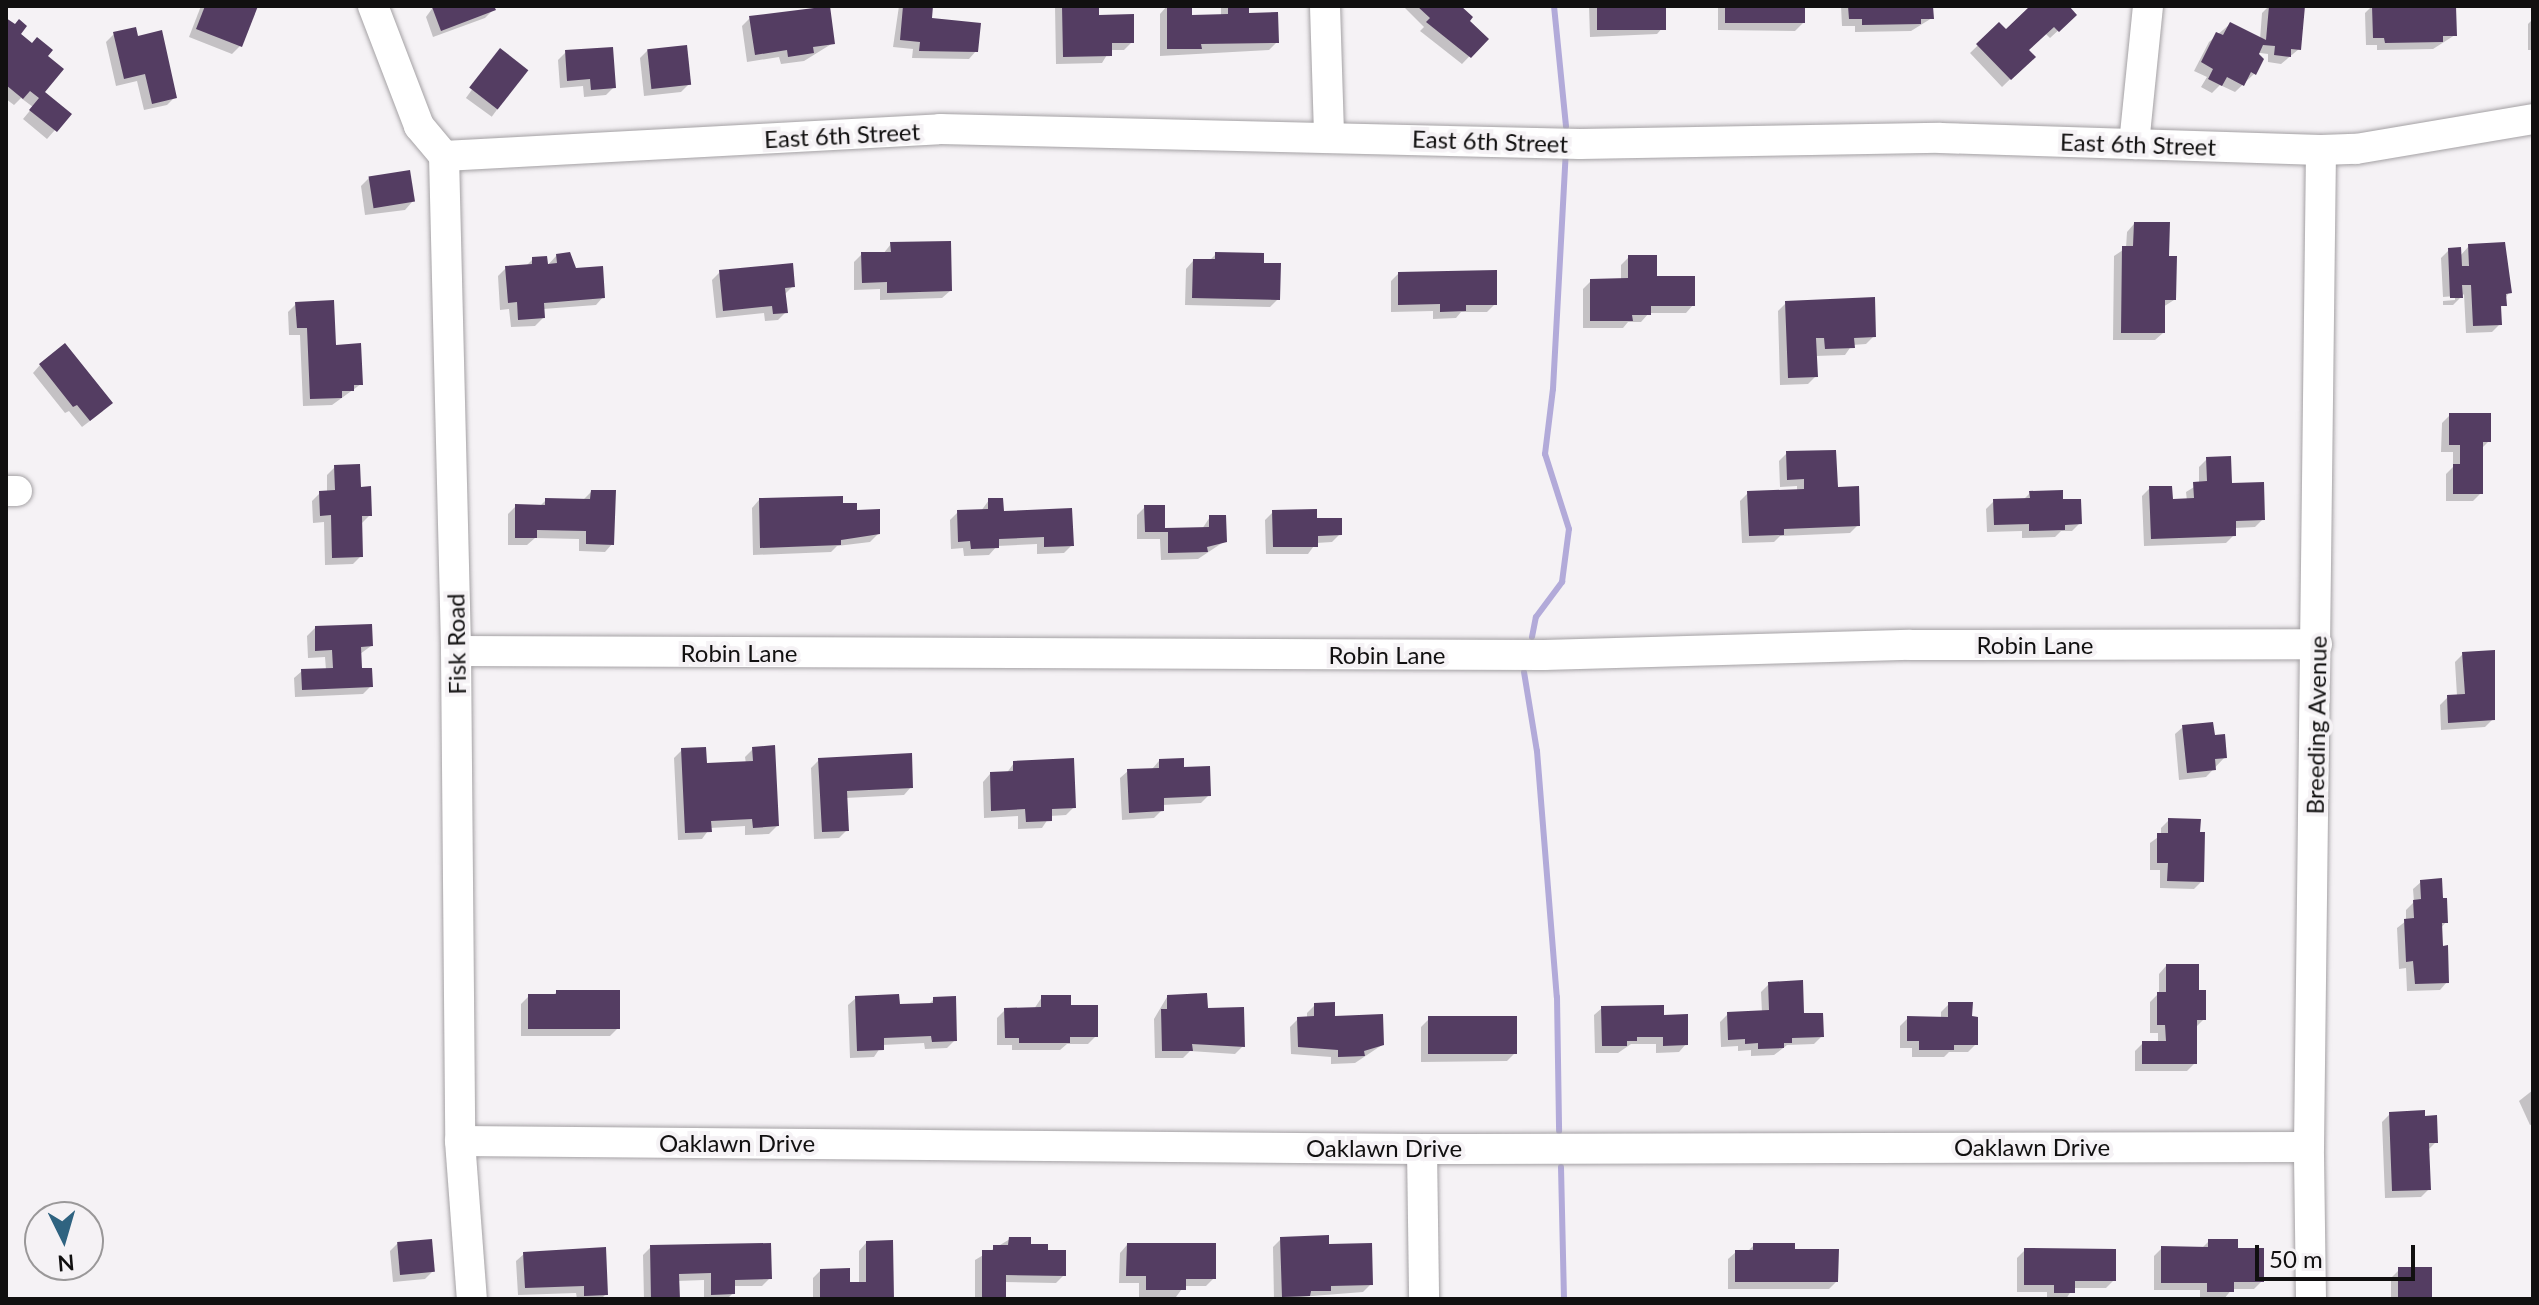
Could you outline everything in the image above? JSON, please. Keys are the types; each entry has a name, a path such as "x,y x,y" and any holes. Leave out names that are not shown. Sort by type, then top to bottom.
{"street":[{"path":"373,6 419,126 444,156"},
{"path":"1325,6 1329,136"},
{"path":"2134,144 2148,6"},
{"name":"East 6th Street","path":"444,156 940,129 1580,144 1940,138 2321,150 2356,149 2533,119"},
{"name":"Breeding Avenue","path":"2311,1299 2309,1147 2321,150"},
{"name":"Fisk Road","path":"444,156 456,651 460,1141 472,1299"},
{"name":"Robin Lane","path":"456,651 1544,655 1910,645 2317,644"},
{"name":"Oaklawn Drive","path":"460,1141 1422,1149 2309,1147"},
{"path":"1422,1149 1424,1299"}],"building":[{"path":"205,6 258,6 242,47 196,29"},
{"path":"494,6 496,10 441,31 432,7"},
{"path":"830,6 835,44 813,47 814,53 788,57 787,50 755,55 749,16"},
{"path":"903,6 933,6 932,18 981,23 978,52 919,51 920,42 900,40"},
{"path":"1062,6 1099,6 1099,15 1134,14 1134,43 1112,43 1112,56 1063,57"},
{"path":"1167,6 1192,6 1192,15 1228,14 1228,6 1249,6 1249,13 1278,12 1279,43 1201,44 1202,49 1167,49"},
{"path":"1417,6 1461,6 1473,17 1470,21 1489,39 1471,58 1426,22 1430,18"},
{"path":"1597,6 1666,6 1666,30 1597,30"},
{"path":"1725,6 1805,6 1805,23 1725,23"},
{"path":"1848,6 1933,6 1934,19 1921,19 1921,24 1862,25 1862,19 1849,19"},
{"path":"2030,6 2069,6 2077,15 2059,32 2054,27 2029,50 2036,57 2011,80 1976,44 1999,22 2006,29"},
{"path":"2269,6 2305,6 2301,50 2291,49 2291,57 2274,55 2275,46 2263,45 2259,54 2264,59 2256,75 2251,72 2244,86 2227,77 2222,86 2208,79 2213,69 2201,62 2216,32 2223,35 2230,22 2266,40"},
{"path":"2372,6 2456,6 2457,36 2443,36 2443,42 2385,43 2384,38 2373,38"},
{"path":"6,18 15,24 19,19 27,26 21,34 32,43 37,37 53,50 48,56 64,69 45,92 72,114 57,132 29,110 39,98 30,91 23,99 6,85"},
{"path":"136,27 138,36 162,30 177,98 152,104 145,74 124,79 113,32"},
{"path":"687,45 691,85 651,89 647,49"},
{"path":"613,47 616,88 591,90 590,79 567,81 565,50"},
{"path":"500,48 528,70 498,110 469,87"},
{"path":"410,170 415,202 374,208 369,177"},
{"path":"2134,222 2170,222 2169,256 2177,256 2176,300 2165,300 2165,333 2121,333 2122,246 2133,246"},
{"path":"951,241 952,291 887,293 887,282 862,283 861,252 891,252 890,242"},
{"path":"2505,242 2512,293 2506,294 2507,306 2501,306 2502,325 2473,326 2471,285 2462,285 2463,298 2450,298 2448,248 2461,247 2462,266 2469,266 2468,244"},
{"path":"570,252 576,268 603,266 605,298 544,303 545,318 518,320 517,302 508,303 505,266 532,264 532,257 547,256 548,264 557,263 556,254"},
{"path":"1215,252 1264,253 1264,263 1281,263 1280,300 1192,298 1193,259 1215,259"},
{"path":"1628,255 1657,255 1657,276 1695,276 1695,306 1651,306 1651,315 1632,315 1633,321 1590,321 1590,279 1628,278"},
{"path":"793,263 795,287 785,288 788,313 773,314 772,306 723,311 719,270"},
{"path":"1497,270 1497,305 1466,305 1466,311 1440,312 1440,304 1398,305 1398,272"},
{"path":"1875,297 1876,337 1854,338 1855,348 1825,349 1824,338 1816,338 1818,377 1788,378 1785,301"},
{"path":"334,300 336,345 361,343 363,385 354,385 354,391 342,391 342,398 310,399 307,328 297,328 295,302"},
{"path":"65,343 113,403 90,421 77,405 73,407 39,364"},
{"path":"2449,413 2491,413 2491,442 2483,442 2483,494 2453,494 2453,464 2460,464 2460,445 2449,445"},
{"path":"1836,450 1838,487 1859,486 1860,526 1784,529 1784,535 1749,536 1747,491 1804,489 1804,479 1787,480 1786,451"},
{"path":"2231,456 2232,483 2264,482 2265,520 2236,521 2236,536 2151,539 2149,486 2172,486 2173,499 2194,498 2193,482 2207,481 2206,457"},
{"path":"360,464 361,487 371,486 372,516 362,516 363,557 332,558 331,515 320,516 319,491 335,490 334,465"},
{"path":"591,490 616,490 614,545 586,544 586,531 537,530 537,538 515,538 515,504 545,505 545,498 590,499"},
{"path":"2063,490 2063,499 2081,499 2082,524 2065,525 2065,530 2029,531 2029,524 1994,525 1993,499 2030,498 2029,491"},
{"path":"843,496 843,503 857,503 857,510 880,509 880,534 841,540 841,545 760,548 759,498"},
{"path":"988,498 1003,498 1004,511 1072,508 1074,546 1044,547 1044,537 999,539 999,548 971,549 970,541 958,542 957,510 988,509"},
{"path":"1144,505 1165,505 1165,528 1209,527 1209,515 1226,515 1227,542 1207,547 1208,552 1168,553 1168,532 1145,532"},
{"path":"1317,509 1317,518 1342,518 1342,535 1318,536 1318,547 1273,547 1272,510"},
{"path":"372,624 373,646 361,647 362,668 372,668 373,687 302,690 301,669 333,668 332,650 315,651 315,626"},
{"path":"2495,650 2495,720 2448,723 2447,695 2465,694 2462,652"},
{"path":"2213,722 2215,735 2225,734 2227,758 2215,759 2216,770 2187,773 2182,725"},
{"path":"775,745 779,826 753,828 752,819 711,821 712,832 685,833 681,748 706,747 707,763 753,761 752,747"},
{"path":"912,753 913,788 847,791 849,831 822,832 818,758"},
{"path":"1074,758 1076,808 1052,809 1052,821 1026,822 1025,809 991,811 990,772 1013,771 1013,761"},
{"path":"1184,758 1184,767 1210,766 1211,796 1164,798 1164,811 1129,813 1127,769 1159,768 1159,759"},
{"path":"2168,818 2201,819 2200,832 2205,832 2204,882 2167,881 2168,863 2157,863 2157,833 2168,833"},
{"path":"2442,878 2443,898 2447,898 2448,923 2442,923 2443,946 2448,945 2449,983 2415,984 2413,961 2406,962 2404,919 2414,918 2413,900 2421,899 2420,880"},
{"path":"2166,964 2199,964 2199,990 2206,990 2206,1020 2197,1020 2197,1064 2142,1064 2142,1041 2166,1041 2165,1025 2157,1025 2157,992 2166,992"},
{"path":"1803,980 1804,1013 1823,1013 1824,1037 1792,1038 1792,1043 1784,1043 1784,1048 1758,1049 1758,1043 1745,1044 1745,1039 1728,1040 1727,1012 1769,1010 1768,982"},
{"path":"556,990 620,990 620,1029 528,1029 528,994 556,994"},
{"path":"1207,993 1208,1008 1244,1007 1245,1047 1192,1044 1193,1051 1162,1051 1161,1009 1167,1009 1167,995"},
{"path":"899,994 900,1004 933,1003 933,997 956,996 957,1041 932,1042 931,1036 884,1038 884,1050 857,1051 855,996"},
{"path":"1041,995 1071,995 1071,1005 1098,1005 1098,1037 1070,1037 1070,1043 1019,1043 1019,1038 1005,1038 1004,1008 1041,1007"},
{"path":"1335,1002 1335,1016 1383,1014 1384,1045 1364,1051 1365,1056 1338,1057 1338,1050 1298,1047 1297,1017 1314,1016 1314,1003"},
{"path":"1948,1002 1973,1002 1972,1016 1978,1017 1978,1045 1954,1045 1954,1050 1919,1050 1919,1041 1907,1041 1907,1016 1948,1017"},
{"path":"1664,1005 1664,1015 1688,1014 1688,1045 1663,1046 1663,1037 1637,1037 1637,1041 1627,1041 1627,1046 1602,1046 1601,1006"},
{"path":"1428,1016 1517,1016 1517,1054 1428,1054"},
{"path":"2425,1110 2425,1116 2437,1115 2438,1143 2429,1143 2431,1190 2392,1191 2389,1112"},
{"path":"1329,1235 1329,1244 1372,1243 1373,1285 1331,1286 1331,1291 1311,1291 1310,1296 1282,1297 1280,1237"},
{"path":"1009,1237 1031,1237 1031,1244 1048,1244 1048,1250 1066,1250 1066,1276 1006,1275 1006,1299 982,1299 982,1250 993,1250 993,1245 1008,1245"},
{"path":"432,1239 435,1272 400,1275 397,1242"},
{"path":"2208,1239 2238,1239 2238,1248 2264,1248 2264,1282 2234,1282 2234,1292 2207,1292 2207,1283 2161,1283 2161,1246 2208,1247"},
{"path":"893,1240 894,1299 820,1299 820,1269 850,1268 850,1282 866,1282 866,1241"},
{"path":"771,1243 772,1279 735,1280 735,1294 711,1295 711,1273 679,1274 680,1299 651,1299 650,1245"},
{"path":"1127,1243 1216,1243 1216,1279 1186,1279 1186,1290 1146,1290 1146,1276 1126,1276"},
{"path":"1753,1243 1795,1243 1795,1249 1839,1249 1838,1282 1735,1282 1735,1250 1753,1250"},
{"path":"606,1247 608,1295 584,1296 584,1286 525,1288 523,1252"},
{"path":"2024,1248 2116,1249 2116,1281 2075,1281 2075,1293 2054,1293 2054,1285 2024,1285"},
{"path":"2398,1267 2432,1267 2432,1299 2398,1299"}],"waterway":[{"path":"1554,6 1566,126"},
{"path":"1532,637 1536,617 1562,582 1569,529 1545,454 1553,389 1566,151"},
{"path":"1524,672 1537,751 1557,997 1559,1131"},
{"path":"1561,1167 1564,1299"}]}
